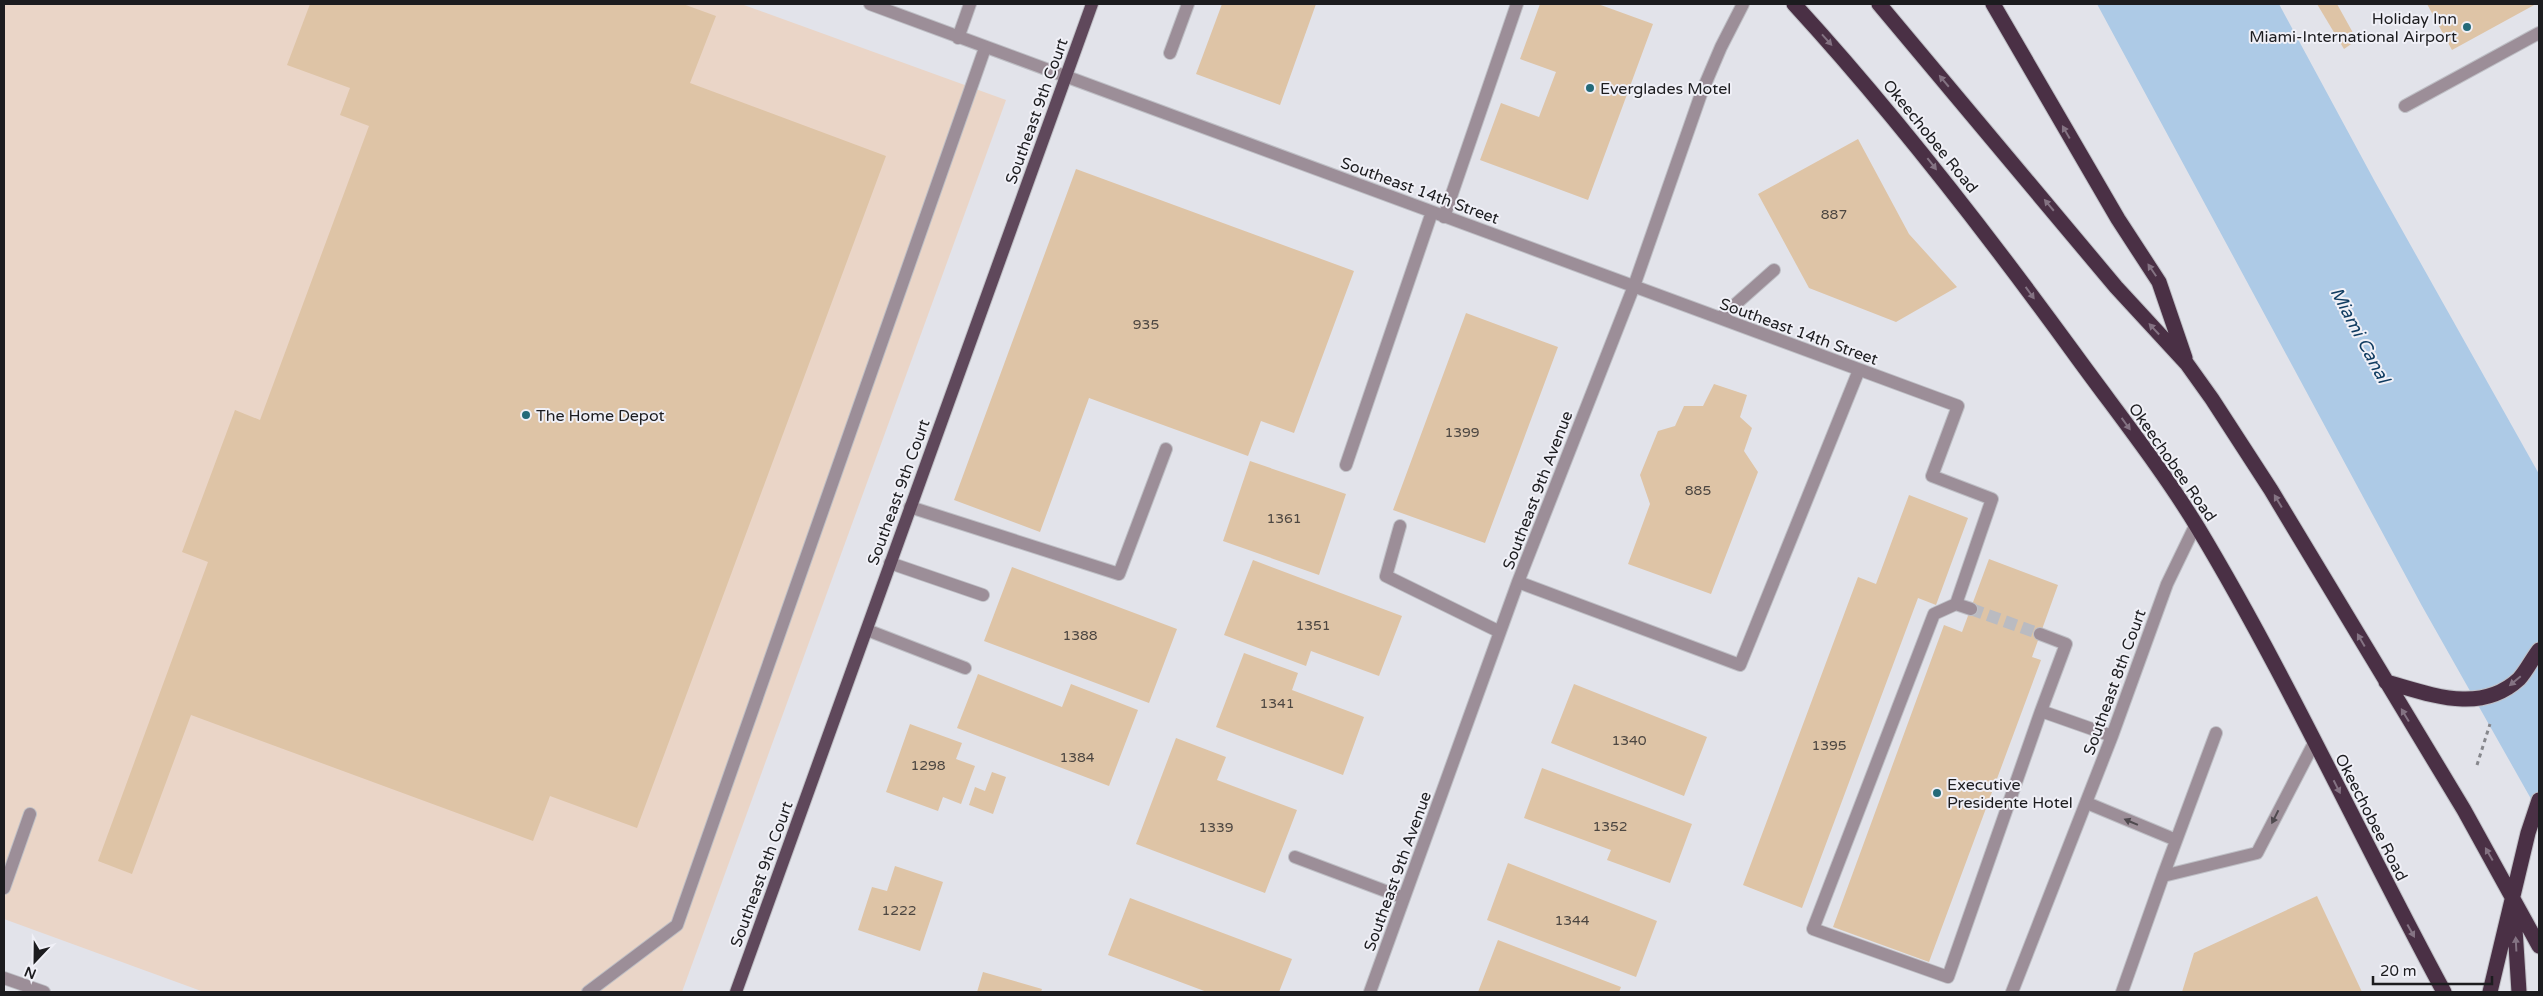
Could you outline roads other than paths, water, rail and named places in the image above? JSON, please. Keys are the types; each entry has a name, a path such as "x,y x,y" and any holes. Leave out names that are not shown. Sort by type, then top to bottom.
{"highway":[{"name":"Okeechobee Road","path":"1794,4 1910,137 2000,251 2167,481 2196,524 2248,614 2388,888 2444,992"},
{"path":"1879,4 2116,287 2187,364 2271,490 2464,810 2539,946"},
{"path":"1993,4 2118,219 2159,282 2187,364"},
{"path":"2386,682 2453,700 2480,698 2504,690 2519,678 2539,650"},
{"path":"2490,992 2528,833 2539,800"},
{"path":"2513,896 2519,992"}],"main road":[{"name":"Southeast 9th Court","path":"736,992 1092,4"}],"street":[{"name":"Southeast 14th Street","path":"870,4 1958,406 1932,476 1992,499 1956,604"},
{"path":"958,38 970,4"},
{"path":"1170,52 1188,4"},
{"path":"1346,464 1517,4"},
{"name":"Southeast 9th Avenue","path":"1370,992 1518,582 1634,286 1701,94 1721,47 1743,4"},
{"path":"2405,106 2539,33"},
{"path":"588,992 677,924 985,48"},
{"path":"1720,318 1774,270"},
{"path":"1518,582 1740,665 1859,370"},
{"path":"910,507 1119,574 1166,449"},
{"name":"Southeast 8th Court","path":"2012,992 2087,803 2167,584 2196,524"},
{"path":"1400,526 1386,576 1500,632"},
{"path":"890,564 983,595"},
{"path":"1971,609 1956,604 1934,614 1813,929 1948,977 2066,644 2040,634"},
{"path":"867,630 965,668"},
{"path":"2041,711 2112,736"},
{"path":"2122,992 2216,734"},
{"path":"2163,876 2257,853 2314,743"},
{"path":"2087,803 2176,840"},
{"path":"4,888 30,814"},
{"path":"1295,856 1404,898"},
{"path":"4,978 44,992"}],"water":[{"name":"Miami Canal","path":"2097,4 2279,4 2374,180 2539,474 2539,813 2422,606"}],"tunnel":[{"path":"1971,609 2040,634"}],"place":[{"name":"Holiday Inn Miami-International Airport","path":"2467,27"},
{"name":"Everglades Motel","path":"1590,88"},
{"name":"The Home Depot","path":"526,415"},
{"name":"Executive Presidente Hotel","path":"1937,793"}]}
